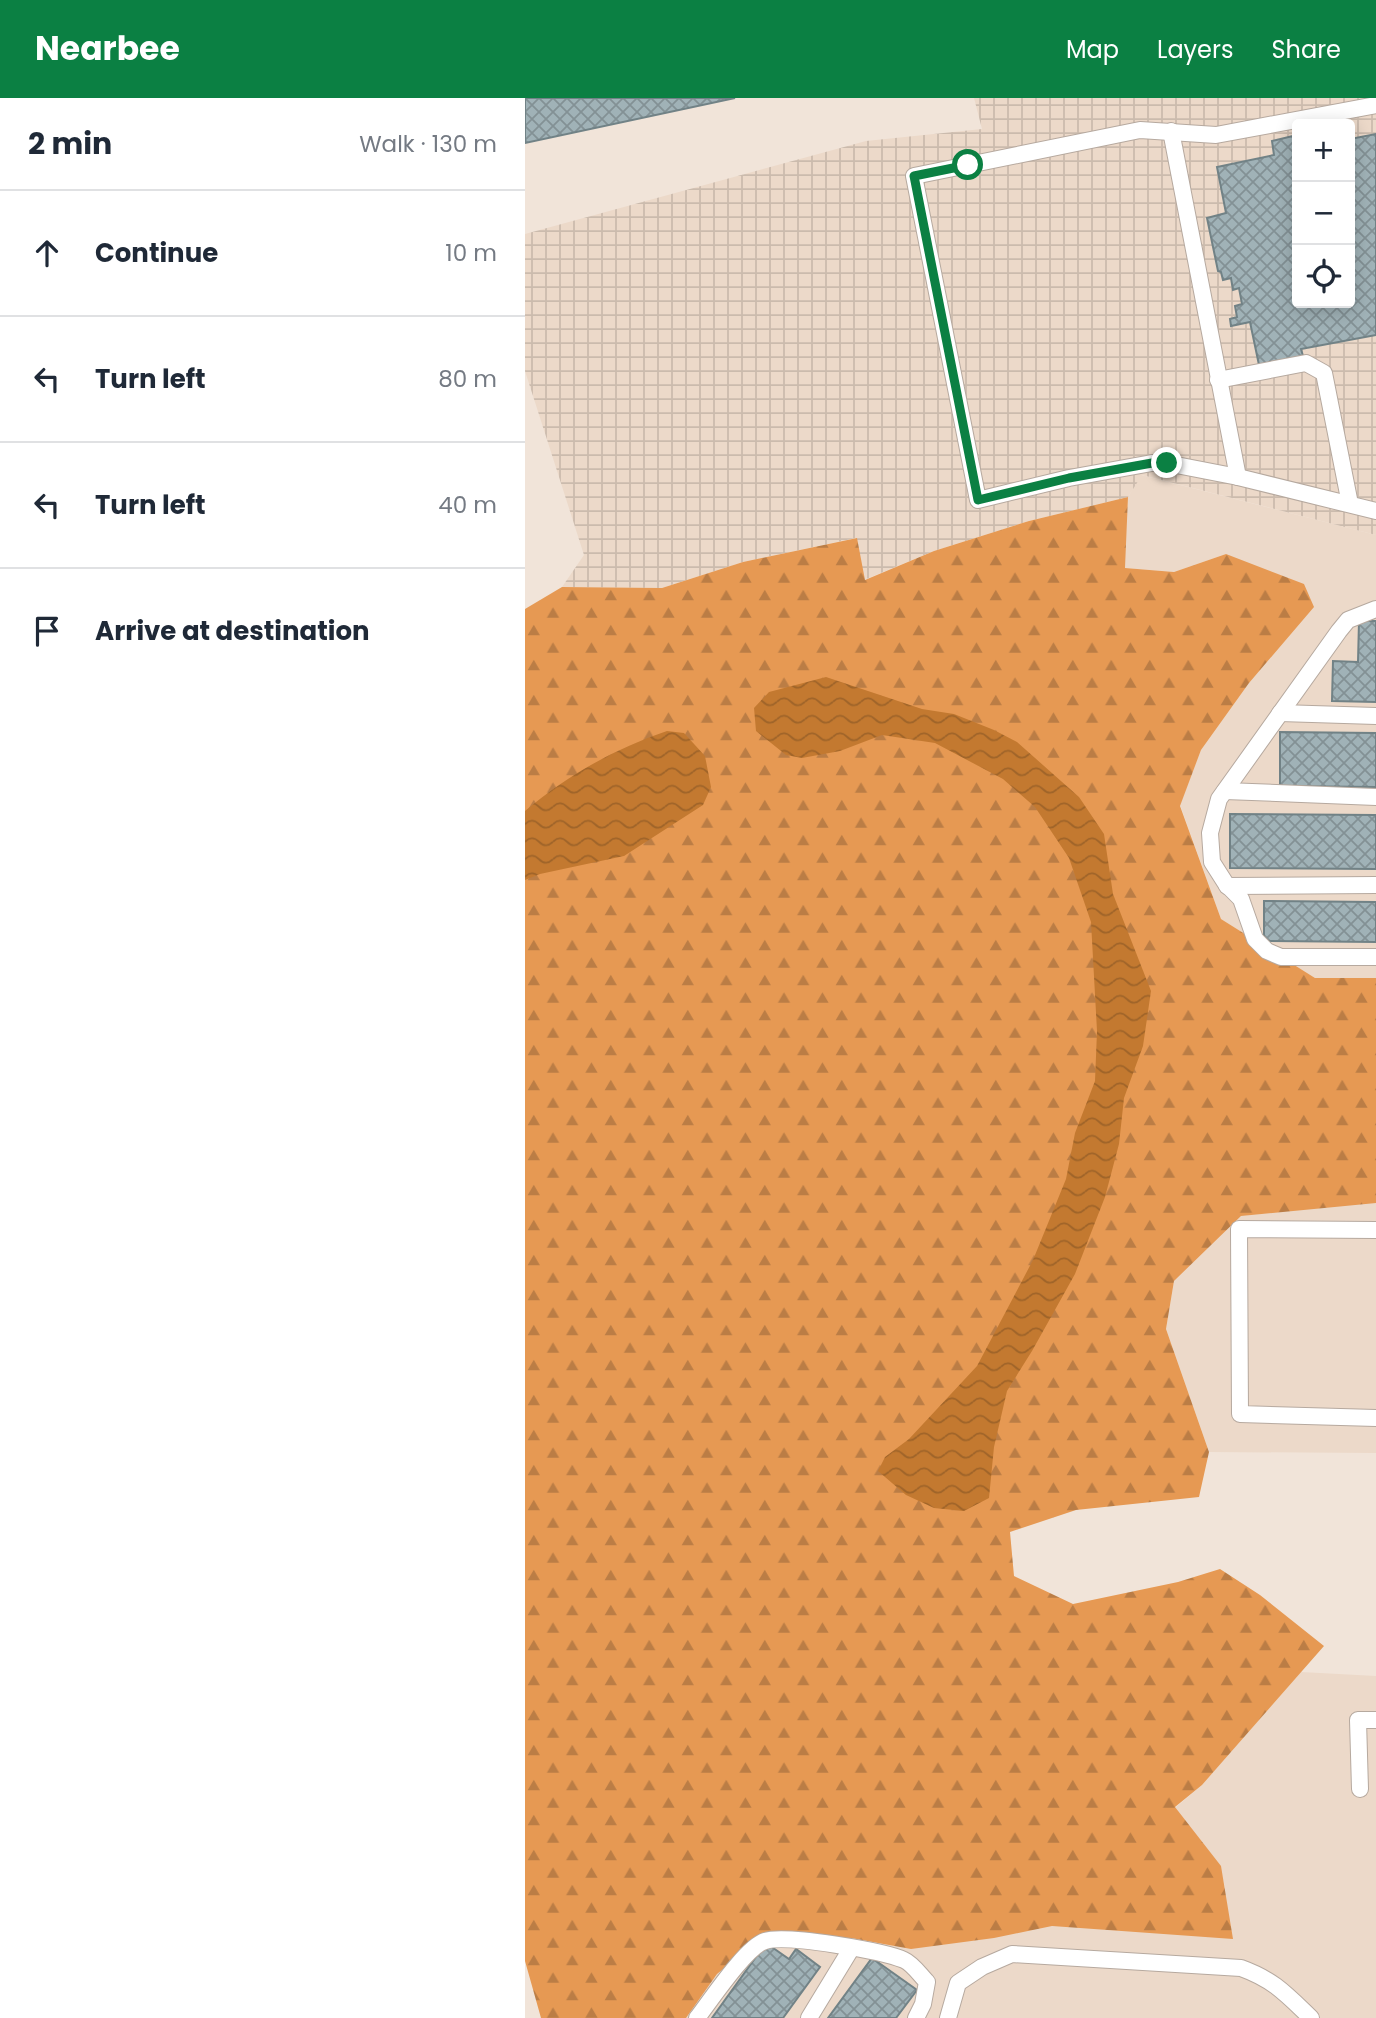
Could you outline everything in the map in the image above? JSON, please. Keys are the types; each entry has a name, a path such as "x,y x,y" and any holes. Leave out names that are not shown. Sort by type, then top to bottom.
{"lane":[{"path":"1376,105 1216,135 1140,130 914,176 978,500 1069,478 1152,463 1167,463 1238,477 1376,511"},
{"path":"1171,131 1238,477"},
{"path":"1219,380 1306,363 1324,373 1350,504"},
{"path":"1376,609 1347,620 1219,799 1210,833 1212,862 1227,886 1241,900 1255,939 1267,951 1281,957 1376,957"},
{"path":"1280,713 1376,716"},
{"path":"1225,791 1376,797"},
{"path":"1227,886 1376,885"},
{"path":"1376,1230 1239,1229 1240,1414 1376,1418"},
{"path":"1360,1789 1358,1720 1376,1720"},
{"path":"697,2018 750,1950 765,1941 797,1940 878,1952 907,1961 927,1982 923,2004 916,2018"},
{"path":"809,2018 851,1949"},
{"path":"948,2018 958,1983 982,1967 1012,1954 1241,1968 1272,1982 1311,2018"}],"shaded area":[{"path":"974,98 1376,98 1376,535 1142,475 1128,497 1029,521 934,551 864,580 856,538 743,562 662,588 562,587 584,555 525,371 525,234 866,141 982,129"},
{"path":"1141,475 1376,535 1376,978 1315,978 1221,919 1180,805 1201,750 1249,683 1226,554 1174,572 1124,568 1128,497"},
{"path":"1376,1203 1376,1453 1209,1452 1166,1329 1174,1281 1241,1216"},
{"path":"1301,1672 1376,1676 1376,2018 678,2018 801,1843 1225,1888 1220,1866 1175,1808 1202,1785"}],"green space":[{"path":"1128,497 1125,568 1174,572 1226,554 1304,584 1314,607 1249,683 1201,750 1180,806 1221,919 1315,978 1376,978 1376,1203 1241,1216 1174,1281 1166,1329 1209,1452 1199,1497 1076,1510 1010,1532 1014,1576 1073,1604 1178,1582 1220,1569 1260,1595 1324,1646 1202,1785 1175,1807 1221,1866 1233,1939 1052,1926 994,1938 911,1949 851,1938 761,1937 717,1974 686,2018 541,2018 525,1961 525,609 562,587 662,588 743,562 857,538 865,580 934,551 1029,521"}],"water":[{"path":"826,677 922,709 954,714 994,730 1017,742 1079,797 1104,834 1113,894 1151,991 1143,1046 1124,1098 1119,1144 1105,1197 1075,1274 1007,1391 994,1447 989,1498 964,1511 934,1508 906,1495 878,1471 885,1457 909,1439 977,1366 1033,1260 1066,1179 1075,1133 1095,1081 1097,1031 1091,922 1069,858 1035,807 1003,779 935,743 882,735 840,751 802,758 786,755 756,731 754,708 769,692"},
{"path":"667,731 684,733 705,756 711,787 703,805 624,856 540,874 525,880 525,811 592,764"}],"building":[{"path":"525,98 735,98 525,143"},
{"path":"1376,134 1376,335 1301,349 1303,356 1259,365 1250,322 1231,326 1230,319 1237,317 1235,306 1242,304 1239,288 1233,290 1231,278 1223,280 1221,272 1218,271 1207,218 1226,213 1217,167 1274,155 1272,141 1292,136 1292,308 1355,308 1355,138"},
{"path":"1359,621 1376,621 1376,702 1332,701 1333,661 1358,662"},
{"path":"1280,732 1376,733 1376,787 1280,786"},
{"path":"1230,814 1376,815 1376,869 1230,868"},
{"path":"1264,901 1376,902 1376,942 1264,941"},
{"path":"766,1943 789,1959 796,1949 820,1967 783,2018 712,2018"},
{"path":"872,1958 917,1990 896,2018 828,2018"}],"route":[{"path":"968,165 914,176 978,500 1069,478 1152,463 1167,463"}]}
